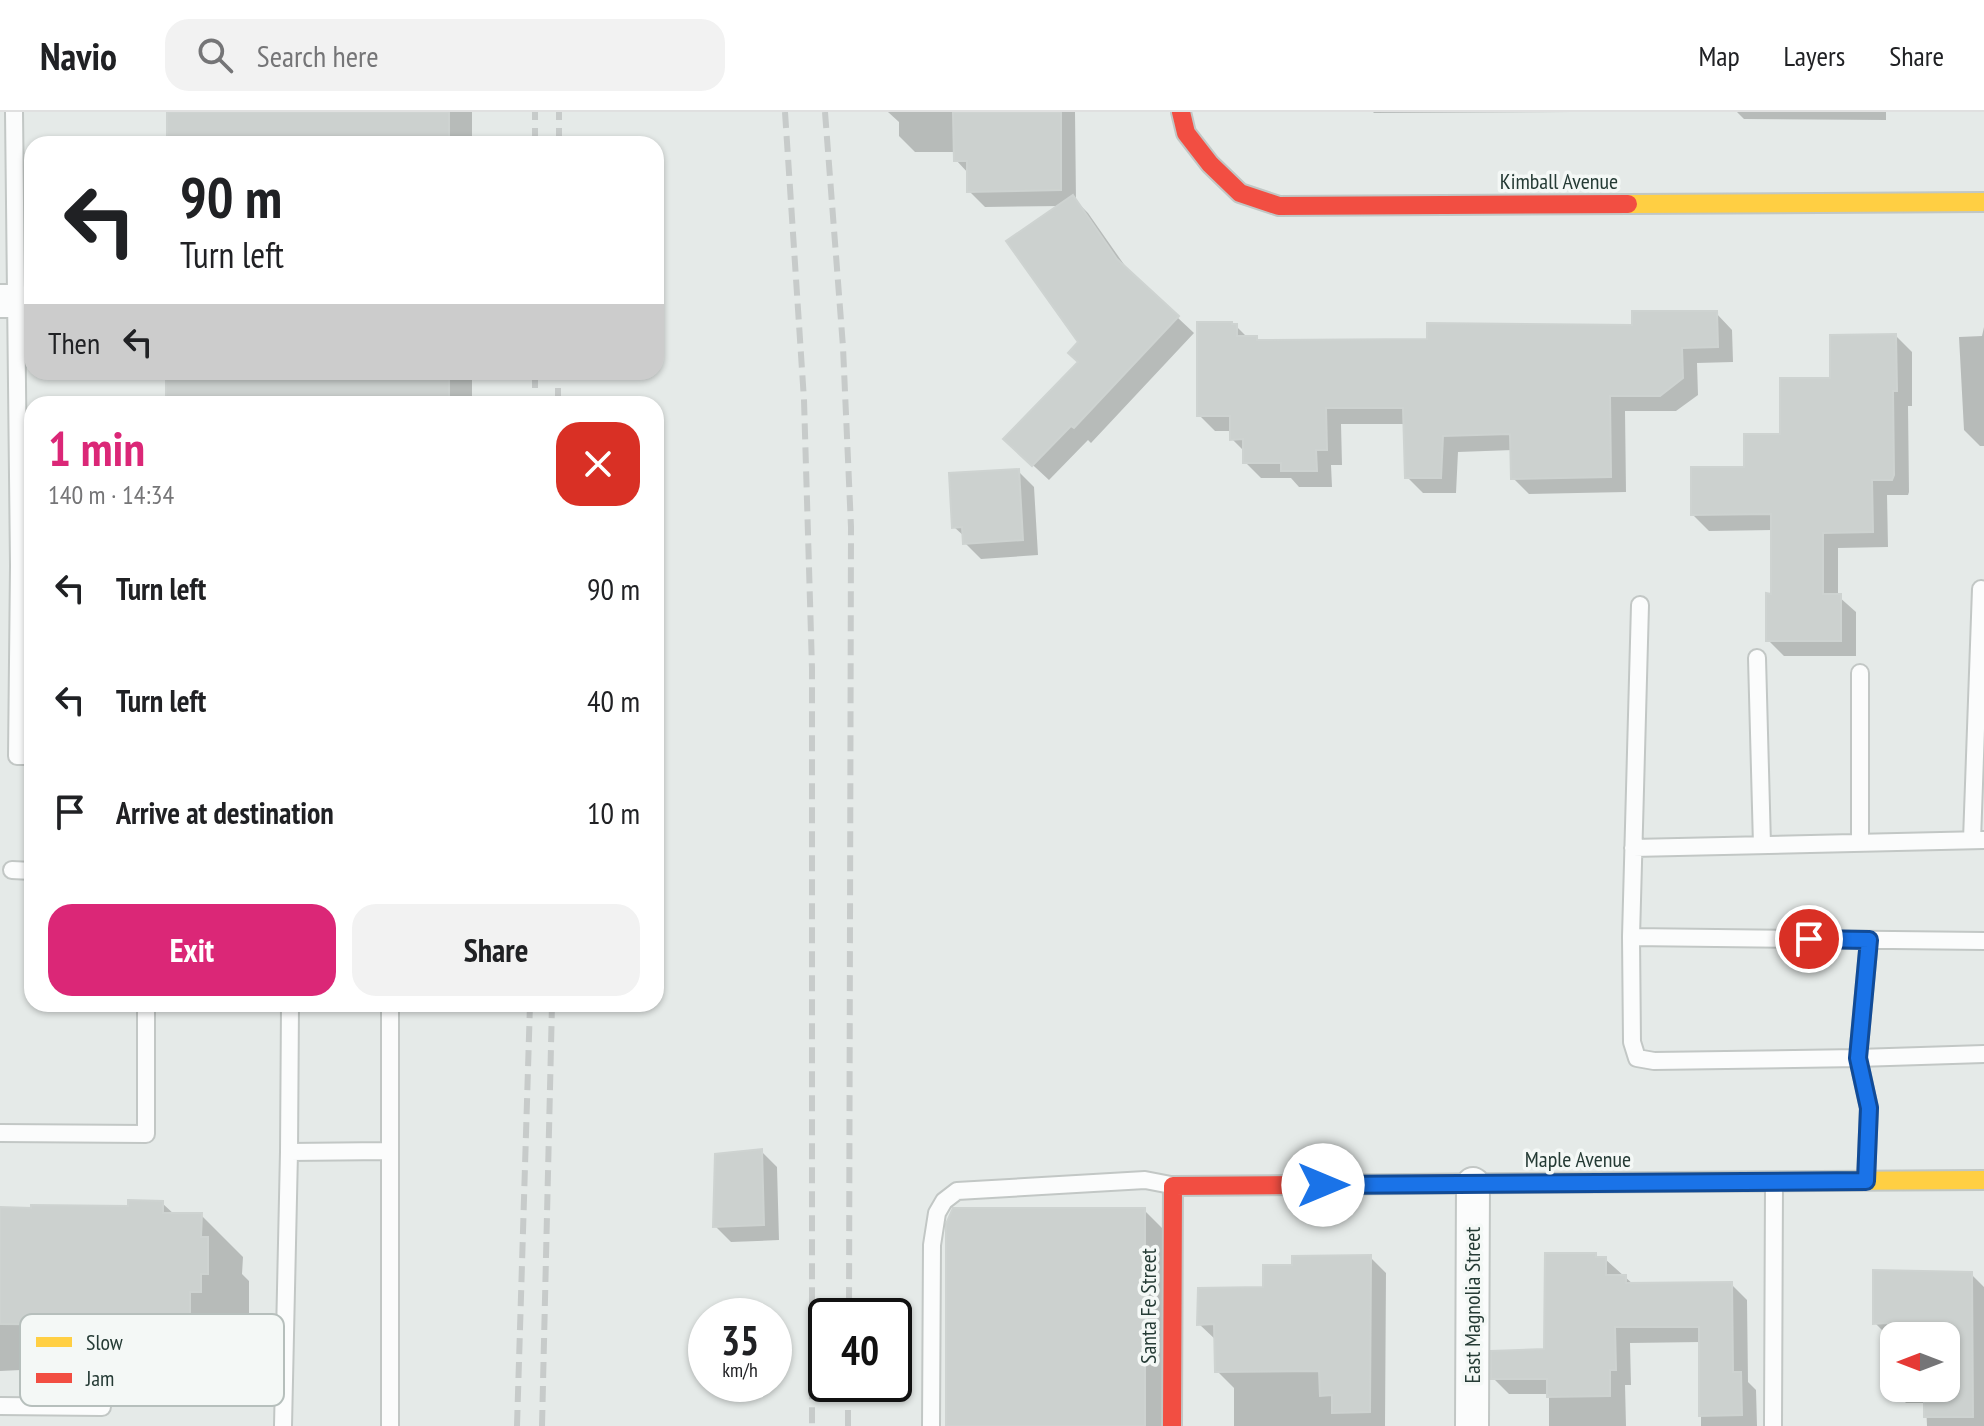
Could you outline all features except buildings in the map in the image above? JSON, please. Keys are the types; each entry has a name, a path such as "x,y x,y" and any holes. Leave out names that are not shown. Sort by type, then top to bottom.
{"street":[{"name":"Kimball Avenue","path":"1181,112 1186,133 1210,164 1240,193 1279,206 1984,202"},
{"name":"Maple Avenue","path":"1173,1186 1984,1180"},
{"name":"East Magnolia Street","path":"1472,1426 1473,1184"},
{"name":"Santa Fe Street","path":"1172,1426 1173,1186"}],"lane":[{"path":"14,112 9,301 17,756 24,756"},
{"path":"1633,848 1978,840 1981,589"},
{"path":"1640,605 1631,937 1632,1042 1637,1058 1654,1061 1984,1054"},
{"path":"1757,658 1762,845"},
{"path":"1860,673 1860,843"},
{"path":"12,870 24,871"},
{"path":"1631,937 1984,941"},
{"path":"1866,1181 1869,1108 1858,1058 1869,940"},
{"path":"0,1133 146,1134 146,1012"},
{"path":"284,1380 290,1012"},
{"path":"390,1012 390,1426"},
{"path":"289,1152 388,1151"},
{"path":"931,1426 932,1245 937,1213 944,1201 957,1191 1145,1180 1173,1186"},
{"path":"1773,1426 1774,1181"},
{"path":"0,1406 102,1407"},
{"path":"283,1406 283,1426"}],"railway":[{"path":"535,112 535,136"},
{"path":"559,112 559,136"},
{"path":"785,112 804,400 812,668 812,1426"},
{"path":"825,112 843,347 851,527 849,1298"},
{"path":"535,380 535,396"},
{"path":"558,380 558,396"},
{"path":"517,1426 530,1012"},
{"path":"542,1426 552,1012"},
{"path":"848,1402 848,1426"}],"traffic: slow":[{"path":"1628,204 1984,202"},
{"path":"1517,1183 1984,1180"}],"traffic: jam":[{"path":"1181,112 1186,133 1210,164 1240,193 1279,206 1628,204"},
{"path":"1172,1426 1173,1186 1517,1183"}],"route":[{"path":"1323,1185 1866,1181 1869,1108 1858,1058 1869,940 1809,939"}]}
